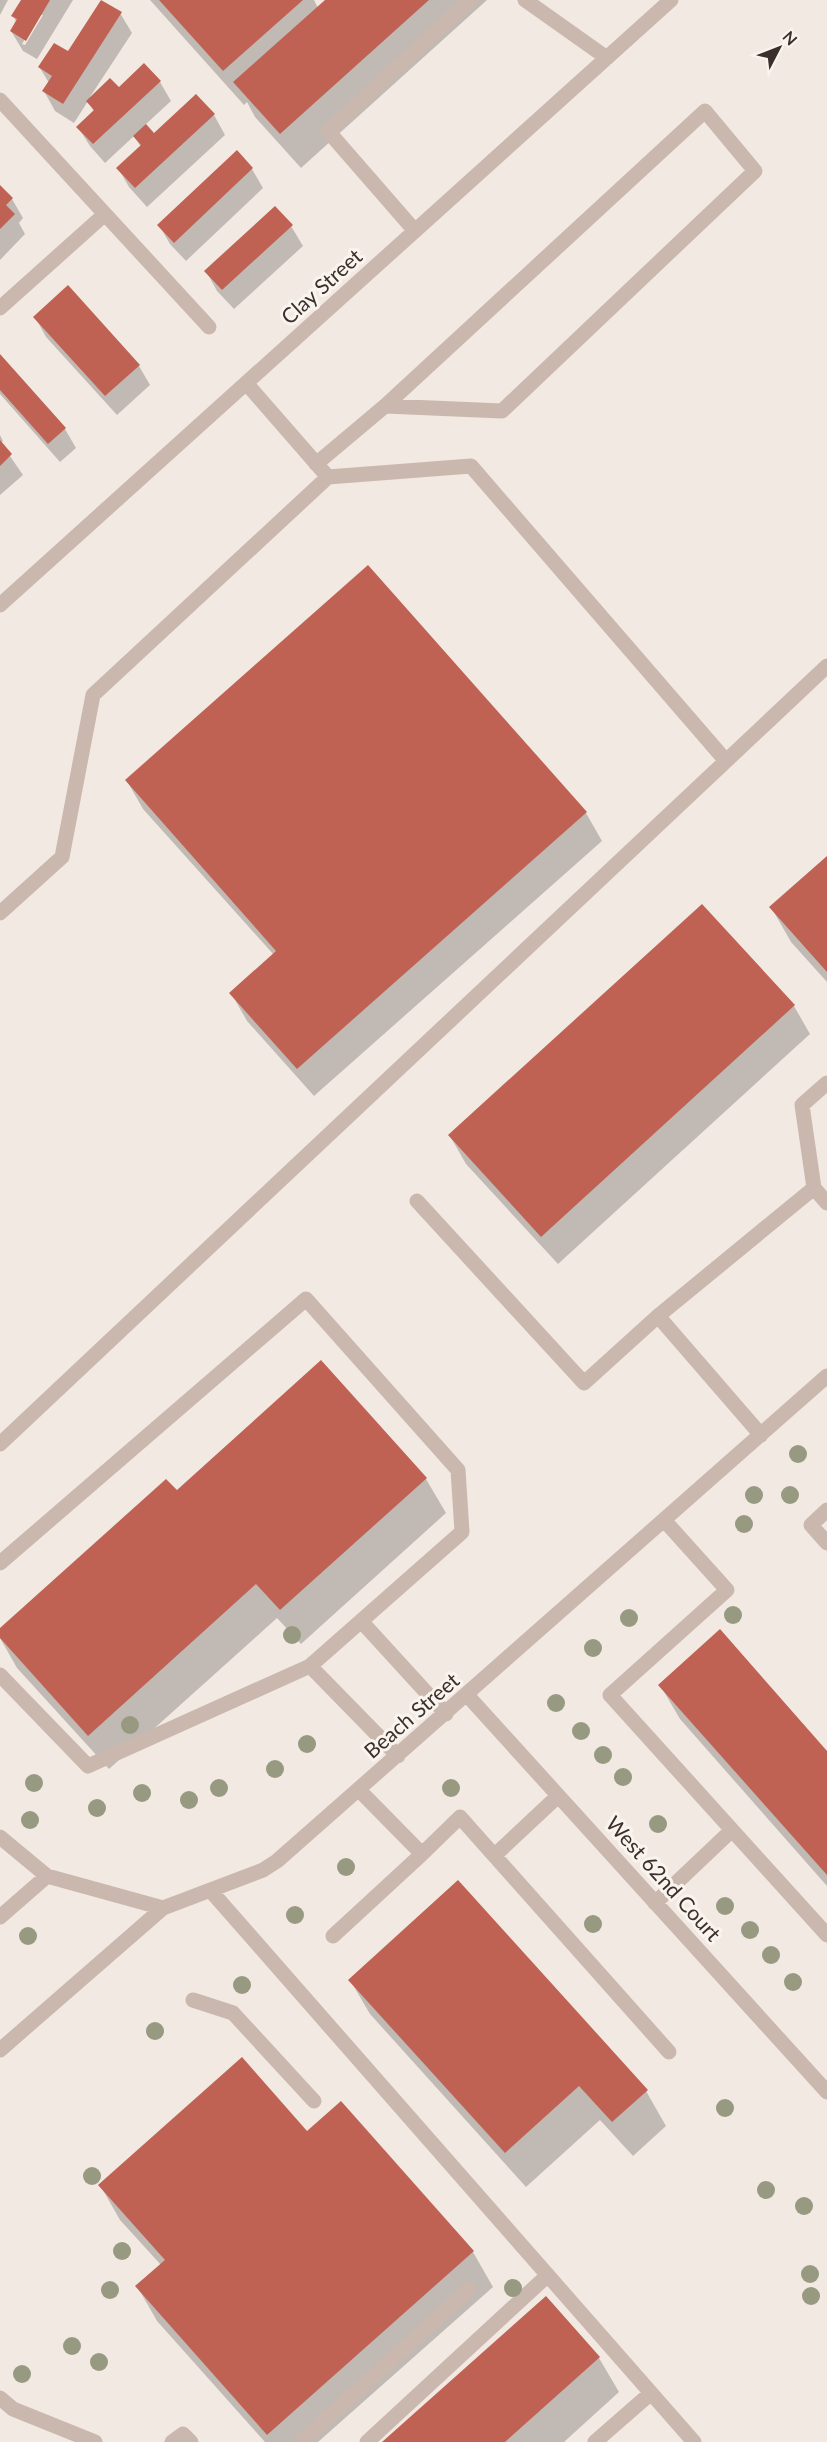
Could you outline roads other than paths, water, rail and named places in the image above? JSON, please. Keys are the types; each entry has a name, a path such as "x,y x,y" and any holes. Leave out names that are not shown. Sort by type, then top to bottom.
{"street":[{"path":"415,231 328,131 470,0"},
{"path":"525,0 607,58"},
{"name":"Clay Street","path":"0,605 671,0"},
{"path":"0,100 209,327"},
{"path":"316,464 384,406 705,111 755,171 502,411 384,406"},
{"path":"0,308 105,214"},
{"path":"246,383 328,477"},
{"path":"0,913 62,856 93,696 328,477 471,466 726,761"},
{"path":"0,1444 827,666"},
{"path":"827,1083 802,1105 814,1188 827,1203"},
{"path":"417,1201 584,1383 658,1317 814,1188"},
{"path":"0,1563 306,1299 458,1470 462,1532 310,1666 88,1766 0,1675"},
{"path":"658,1317 761,1435"},
{"name":"Beach Street","path":"0,2050 163,1908 263,1870 278,1861 827,1376"},
{"path":"827,1510 812,1525 827,1543"},
{"path":"664,1520 727,1590 610,1695 827,1935"},
{"path":"361,1621 446,1714"},
{"path":"310,1666 398,1756"},
{"name":"West 62nd Court","path":"467,1695 827,2092"},
{"path":"359,1790 422,1854"},
{"path":"495,1855 558,1796"},
{"path":"333,1936 460,1817 669,2052"},
{"path":"656,1903 732,1830"},
{"path":"0,1837 47,1876 163,1908"},
{"path":"0,1917 47,1876"},
{"path":"210,1890 694,2442"},
{"path":"193,2000 233,2013 314,2101"},
{"path":"367,2442 548,2275"},
{"path":"301,2442 470,2289"},
{"path":"595,2442 651,2393"},
{"path":"0,2398 13,2409 95,2442"},
{"path":"172,2442 183,2434 191,2442"}]}
